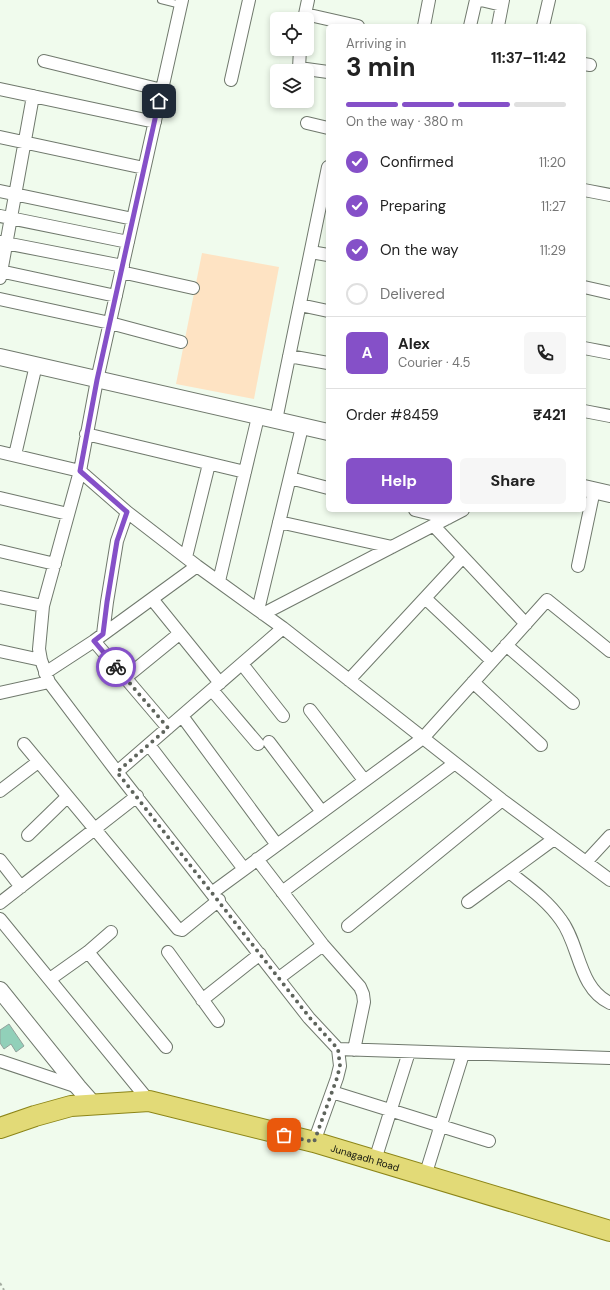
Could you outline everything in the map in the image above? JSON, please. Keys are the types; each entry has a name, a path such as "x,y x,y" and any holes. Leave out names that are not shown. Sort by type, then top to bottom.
{"main road":[{"name":"Junagadh Road","path":"0,1128 71,1106 149,1101 314,1142 610,1231"}],"street":[{"path":"231,80 249,0"},
{"path":"306,12 308,0"},
{"path":"424,24 429,0"},
{"path":"470,24 476,0"},
{"path":"481,0 503,2 498,24"},
{"path":"543,24 549,0"},
{"path":"181,2 97,380 80,471 43,606 40,649 41,660 47,677 117,772 216,896 310,1018 338,1049 340,1066 314,1142"},
{"path":"314,19 346,24"},
{"path":"300,56 299,68 326,72"},
{"path":"44,61 162,90"},
{"path":"0,89 155,122"},
{"path":"33,96 15,194 5,217 0,274 116,296"},
{"path":"307,123 326,128"},
{"path":"0,137 144,168"},
{"path":"276,420 326,179"},
{"path":"586,190 610,196"},
{"path":"0,191 133,220"},
{"path":"5,217 128,242"},
{"path":"3,242 122,269 193,288"},
{"path":"311,252 326,255"},
{"path":"586,287 610,293"},
{"path":"0,299 110,323 181,342"},
{"path":"300,305 326,311"},
{"path":"586,348 610,353"},
{"path":"289,356 326,364"},
{"path":"0,357 326,432"},
{"path":"15,455 36,365"},
{"path":"586,411 610,416"},
{"path":"219,581 258,417"},
{"path":"261,612 279,522 302,427"},
{"path":"86,434 245,472"},
{"path":"0,452 80,471 127,512 186,558 283,628 502,800 610,880"},
{"path":"186,558 209,464"},
{"path":"290,478 326,487"},
{"path":"586,510 589,489 610,494"},
{"path":"0,498 68,514"},
{"path":"127,512 117,541 107,602 98,637 125,678 168,728"},
{"path":"423,512 448,518"},
{"path":"261,612 459,512"},
{"path":"578,566 586,512"},
{"path":"279,522 392,547"},
{"path":"434,526 526,624"},
{"path":"0,551 55,564"},
{"path":"349,680 463,557"},
{"path":"0,693 47,677 98,637 197,566"},
{"path":"0,597 43,606"},
{"path":"425,598 492,661"},
{"path":"152,599 179,634 216,687 322,812"},
{"path":"24,744 178,929 182,930 189,926 216,896 244,869 422,738 547,600 610,651"},
{"path":"117,772 283,628"},
{"path":"125,678 179,634"},
{"path":"506,645 573,703"},
{"path":"0,651 41,660"},
{"path":"242,664 283,716"},
{"path":"473,682 541,745"},
{"path":"310,710 364,780"},
{"path":"182,716 277,845"},
{"path":"149,745 244,869"},
{"path":"0,791 38,762"},
{"path":"282,892 455,763"},
{"path":"0,903 137,796"},
{"path":"28,835 67,797"},
{"path":"348,926 502,800"},
{"path":"586,862 610,836"},
{"path":"468,902 554,839"},
{"path":"0,860 20,887"},
{"path":"257,860 323,945 360,987 364,1002 354,1050"},
{"path":"509,872 541,897 562,921 592,989 599,996 610,1003"},
{"path":"0,918 149,1101"},
{"path":"50,979 88,952 111,932"},
{"path":"279,978 323,945"},
{"path":"88,952 166,1047"},
{"path":"168,952 218,1021"},
{"path":"202,1000 260,954"},
{"path":"0,990 93,1104"},
{"path":"338,1049 610,1058"},
{"path":"375,1160 409,1052"},
{"path":"425,1176 463,1054"},
{"path":"0,1061 78,1087"},
{"path":"332,1092 489,1141"}],"lane":[{"path":"161,0 181,2"}],"path":[{"path":"0,1283 4,1290"}],"shaded area":[{"path":"202,253 279,267 254,399 176,384"}],"building":[{"path":"9,1024 24,1046 16,1052 11,1044 4,1049 0,1043 0,1030"}],"way so far":[{"path":"116,667 168,728 117,772 213,892 310,1018 338,1049 340,1066 337,1078 314,1142 284,1135"}],"route":[{"path":"116,667 94,641 103,634 117,541 127,512 80,471 97,380 159,101"}]}
